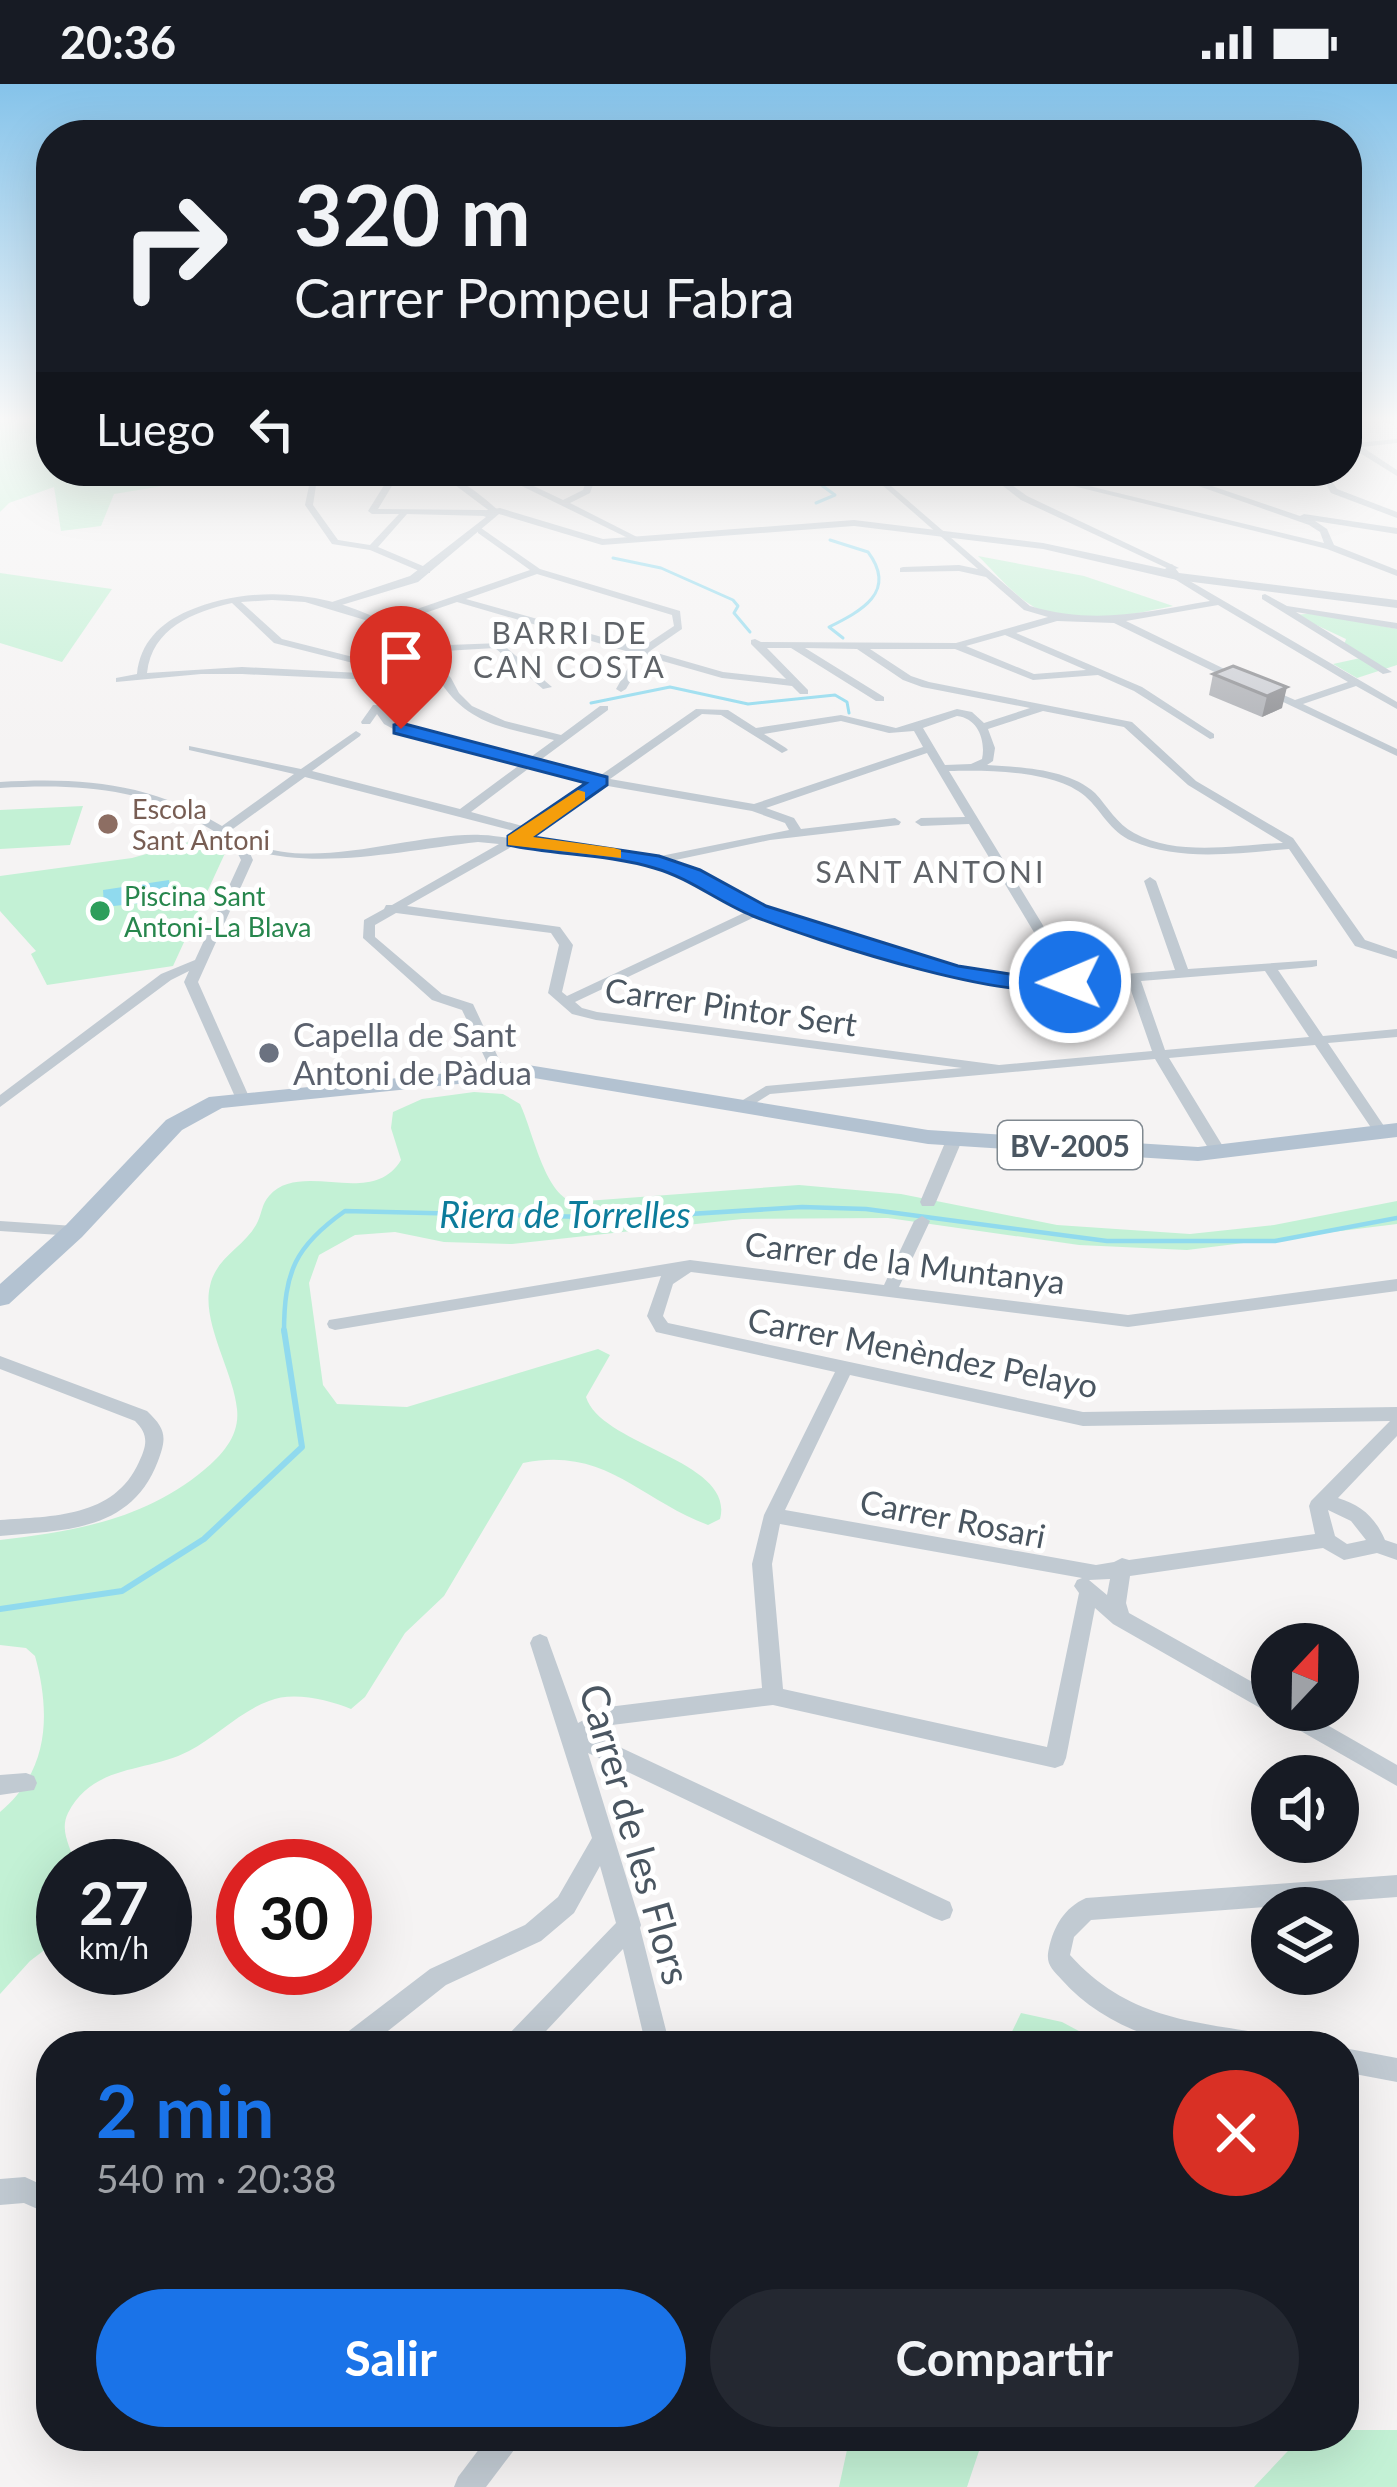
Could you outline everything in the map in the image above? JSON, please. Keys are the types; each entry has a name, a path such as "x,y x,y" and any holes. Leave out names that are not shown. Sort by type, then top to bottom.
{"main road":[{"name":"BV-2005","path":"0,1298 74,1231 174,1125 204,1106 243,1099 498,1072 540,1072 905,1135 1219,1153 1389,1131"}],"street":[{"path":"326,530 335,542 372,548 428,572"},
{"path":"372,548 389,530"},
{"path":"481,530 537,571 677,614 680,627 642,652 621,689"},
{"path":"335,603 428,572 481,530"},
{"path":"554,530 585,539 757,530"},
{"path":"619,530 637,539"},
{"path":"915,530 1043,546 1266,592 1392,670"},
{"path":"943,530 1027,608 1058,618 1116,620 1216,600"},
{"path":"1097,530 1156,556 1216,600 1352,684 1397,706"},
{"path":"1265,530 1330,547 1397,573"},
{"path":"1322,530 1330,547"},
{"path":"1138,566 1155,564 1156,556"},
{"path":"902,570 958,568 990,575"},
{"path":"378,626 537,571"},
{"path":"1185,574 1266,592 1397,604"},
{"path":"1185,574 1216,600"},
{"path":"142,676 149,645 170,624 234,600 285,596 335,603 421,650 467,708 564,739"},
{"path":"457,598 722,675 791,683"},
{"path":"234,600 278,640 357,661 416,665 440,672"},
{"path":"1290,608 1397,626"},
{"path":"804,692 754,641 956,646 1058,618"},
{"path":"1116,620 1209,668 1299,702 1397,753"},
{"path":"1006,632 1138,688 1210,736"},
{"path":"421,650 497,645 547,687"},
{"path":"794,645 880,699"},
{"path":"860,646 907,678 1128,724 1170,767 1310,868 1360,943 1397,955"},
{"path":"956,646 1033,677 1102,673"},
{"path":"120,680 212,667 418,680 440,672"},
{"path":"1299,702 1392,670"},
{"path":"366,722 377,706 388,722 401,729 601,781 755,808 780,815 797,832"},
{"path":"462,813 604,708"},
{"path":"983,727 1041,708"},
{"path":"498,1072 468,1007 436,997 369,938 369,922 520,836 692,715 710,709 782,750"},
{"path":"755,732 846,718 878,729 918,729 951,711 976,717 983,727 990,751 987,761 975,766"},
{"path":"918,729 1070,982"},
{"path":"223,831 356,734"},
{"path":"193,748 462,813 495,831 652,861 693,874 758,911 955,973 1036,985 1312,963"},
{"path":"755,808 931,748"},
{"path":"945,768 975,766 1073,782 1118,829 1148,843 1209,851 1280,843"},
{"path":"0,785 59,780 110,786 193,811 237,842 273,853 352,856 495,831"},
{"path":"921,822 973,820"},
{"path":"652,861 797,832 895,822"},
{"path":"237,842 247,860"},
{"path":"243,1099 191,982 247,860 273,853"},
{"path":"1150,881 1183,973"},
{"name":"Carrer Pintor Sert","path":"389,908 555,930 566,945 555,993 578,1010 618,1020 996,1068"},
{"path":"565,1002 758,911"},
{"path":"0,1102 166,977 197,963"},
{"path":"1269,968 1318,1042 1389,1131"},
{"path":"1133,976 1160,1055 1219,1153"},
{"path":"166,977 191,982"},
{"path":"743,1106 766,1090 1397,1033"},
{"path":"928,1202 955,1138"},
{"path":"890,1289 922,1221"},
{"path":"0,1226 74,1231"},
{"name":"Carrer de la Muntanya","path":"335,1324 689,1266 1128,1321 1397,1285"},
{"name":"Carrer Menèndez Pelayo","path":"689,1266 666,1281 656,1316 662,1328 1083,1419 1397,1414"},
{"path":"0,1362 141,1416 152,1427 156,1442 138,1484 121,1504 100,1517 0,1528"},
{"path":"773,1696 762,1564 773,1515 845,1368"},
{"path":"1326,1540 1318,1506 1397,1425"},
{"path":"1324,1502 1355,1513 1387,1548"},
{"name":"Carrer Rosari","path":"773,1515 1096,1573 1326,1540 1344,1552 1387,1548"},
{"path":"1120,1618 1116,1603 1123,1566"},
{"path":"1065,1570 1120,1618 1251,1692"},
{"path":"574,1736 608,1716 773,1696 1055,1758 1089,1591"},
{"name":"Carrer de les Flors","path":"540,1643 574,1736 630,1925 655,2031"},
{"path":"1319,1731 1397,1776"},
{"path":"574,1736 941,1910"},
{"path":"0,1785 26,1783"},
{"path":"369,2031 437,1977 533,1933 566,1905 602,1842"},
{"path":"1198,2031 1120,2014 1080,1988 1058,1958 1064,1931 1086,1909 1397,1886"},
{"path":"529,2031 630,1925"},
{"path":"1359,2063 1397,2070"},
{"path":"0,2192 25,2190 36,2196"},
{"path":"468,2487 496,2451"}],"green space":[{"path":"978,556 1084,576 1173,606 1103,618 1049,614 1019,596"},
{"path":"0,573 112,589 62,662 0,643"},
{"path":"1316,613 1397,629 1397,665 1357,678 1333,664 1365,657 1344,645 1346,639 1295,615"},
{"path":"83,806 70,845 0,849 0,810"},
{"name":"Piscina Sant Antoni-La Blava","path":"207,837 226,851 173,966 47,985 31,954 36,951 0,911 0,876 132,858"},
{"path":"474,1092 503,1094 520,1104 554,1187 573,1202 799,1185 901,1194 1057,1225 1190,1234 1274,1225 1397,1201 1397,1224 1187,1250 1079,1245 888,1218 742,1219 512,1244 444,1242 395,1232 355,1235 319,1255 309,1283 323,1385 337,1404 407,1407 598,1349 610,1355 586,1397 597,1414 708,1482 719,1499 720,1519 708,1525 599,1468 552,1460 523,1463 444,1596 405,1633 365,1697 351,1709 299,1697 269,1701 189,1751 92,1785 68,1813 67,1839 36,1839 36,1956 0,1994 0,1812 16,1796 37,1760 44,1720 35,1656 26,1648 0,1645 0,1540 82,1527 133,1512 181,1487 211,1464 229,1443 237,1418 208,1300 218,1267 253,1230 269,1196 283,1186 373,1181 388,1174 401,1160 391,1128 393,1112 422,1099"},
{"path":"1021,2013 1079,2031 1012,2031"},
{"path":"1359,2430 1397,2430 1397,2487 1254,2487 1288,2451 1359,2451"},
{"path":"847,2451 979,2451 967,2487 839,2487"}],"water":[{"path":"169,880 171,900 104,907 103,890"}],"building":[{"path":"1233,666 1287,687 1267,696 1213,674"}],"waterway":[{"path":"830,540 868,552 879,578 863,607 829,627 843,638"},
{"path":"613,558 661,568 733,600 738,606 734,613 750,632"},
{"path":"591,703 670,687 748,704 835,695 847,702 849,713"},
{"name":"Riera de Torrelles","path":"284,1331 286,1293 296,1262 314,1236 345,1211 626,1218 802,1207 866,1209 1107,1241 1275,1241 1397,1218"},
{"name":"Riera de Torrelles","path":"0,1609 122,1591 204,1539 302,1447 284,1331"}],"slow traffic":[{"path":"578,796 515,840 614,854"}],"place":[{"name":"Escola Sant Antoni","path":"108,824"},
{"name":"Piscina Sant Antoni-La Blava","path":"100,911"},
{"name":"Capella de Sant Antoni de Pàdua","path":"269,1053"}],"district":[{"name":"BARRI DE CAN COSTA","path":"570,649"},
{"name":"SANT ANTONI","path":"931,871"}],"route":[{"path":"401,729 601,781 515,840 652,861 693,874 758,911 955,973 1036,985 1070,982"}]}
